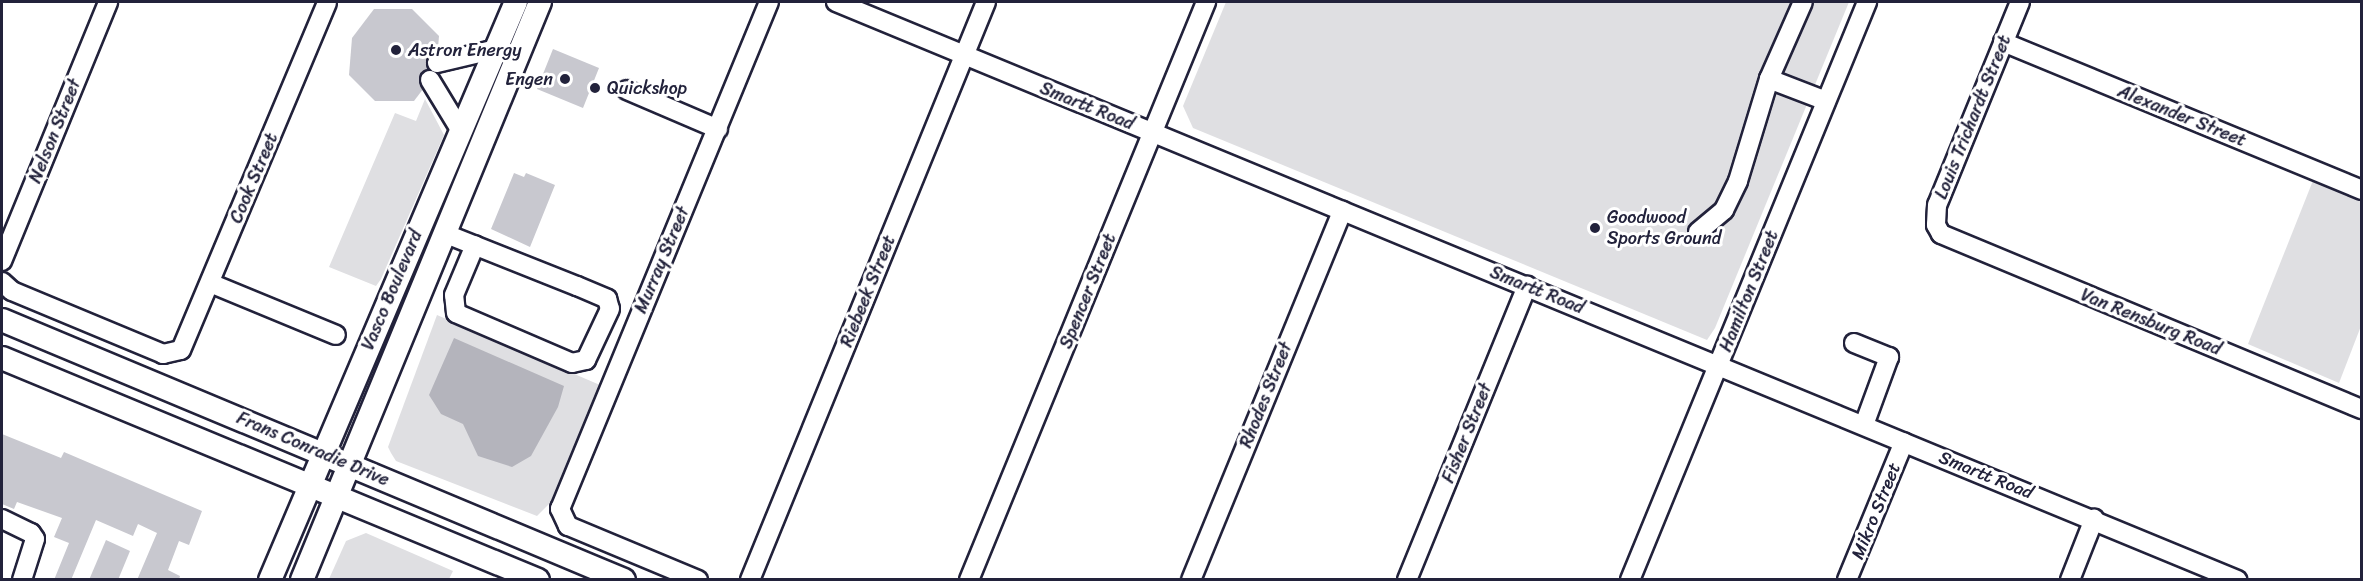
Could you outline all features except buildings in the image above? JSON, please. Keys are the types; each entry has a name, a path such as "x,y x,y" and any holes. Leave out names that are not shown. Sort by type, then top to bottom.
{"main road":[{"name":"Vasco Boulevard","path":"270,579 516,2"},
{"name":"Vasco Boulevard","path":"302,579 351,466 540,2"},
{"name":"Frans Conradie Drive","path":"2,320 624,579"},
{"name":"Frans Conradie Drive","path":"2,358 538,579"},
{"path":"2,372 66,385"}],"street":[{"name":"Nelson Street","path":"2,261 108,2"},
{"name":"Cook Street","path":"2,282 12,291 163,354 177,352 184,346 327,2"},
{"name":"Murray Street","path":"698,579 582,532 562,520 562,499 769,2"},
{"name":"Smartt Road","path":"836,2 2237,579"},
{"name":"Riebeek Street","path":"750,579 986,2"},
{"name":"Spencer Street","path":"969,579 1206,2"},
{"path":"1698,232 1724,210 1738,181 1769,79 1803,2"},
{"name":"Hamilton Street","path":"1630,579 1867,2"},
{"name":"Louis Trichardt Street","path":"1941,234 1936,225 1937,205 2020,2"},
{"name":"Alexander Street","path":"2003,42 2361,190"},
{"path":"461,131 433,71 496,49"},
{"path":"1769,79 1826,101"},
{"path":"627,90 718,129"},
{"name":"Rhodes Street","path":"1191,579 1342,211"},
{"path":"446,234 474,245 607,299 610,309 586,360 566,361 456,313 454,295 474,245"},
{"name":"Van Rensburg Road","path":"1941,234 2361,409"},
{"path":"210,283 336,335"},
{"name":"Fisher Street","path":"1407,579 1527,286"},
{"path":"1854,343 1889,357 1864,425"},
{"name":"Mikro Street","path":"1847,579 1904,442"},
{"path":"2,519 31,532 35,538 22,579"},
{"path":"2070,579 2094,519"}],"shaded area":[{"name":"Goodwood Sports Ground","path":"1226,2 1849,2 1715,328 1707,340 1193,128 1183,106"},
{"path":"425,99 444,135 381,279 376,286 329,267 395,113 416,121"},
{"path":"2314,178 2361,198 2361,326 2339,383 2248,344"},
{"path":"437,315 600,385 554,499 537,516 396,461 388,447"},
{"path":"454,338 564,386 558,407 531,456 512,467 478,456 463,424 441,414 429,395"},
{"path":"366,533 453,571 449,579 329,579 346,541"}],"place":[{"name":"Astron Energy","path":"396,50"},
{"name":"Engen","path":"565,79"},
{"name":"Quickshop","path":"595,88"},
{"name":"Goodwood Sports Ground","path":"1595,228"}]}
